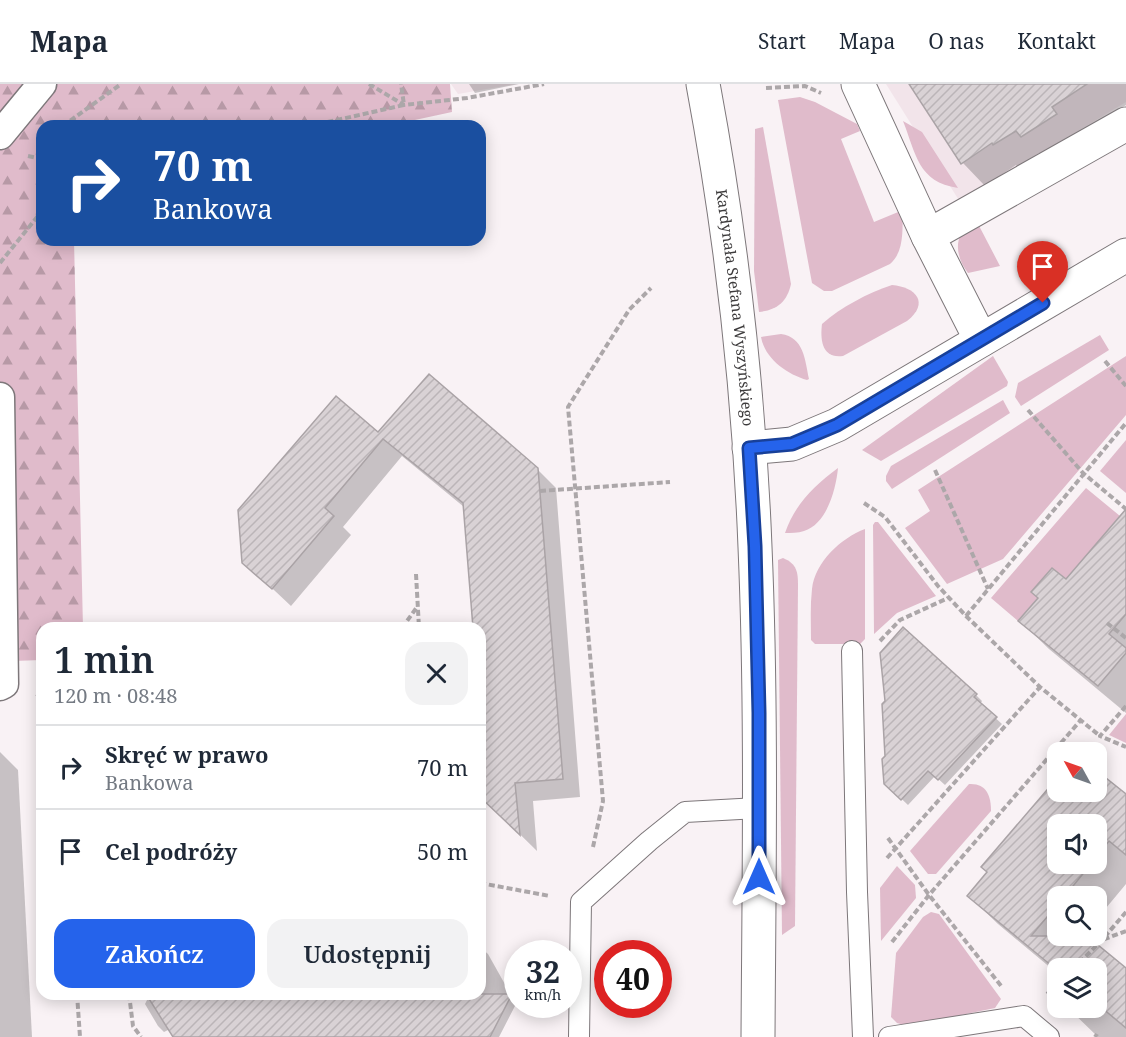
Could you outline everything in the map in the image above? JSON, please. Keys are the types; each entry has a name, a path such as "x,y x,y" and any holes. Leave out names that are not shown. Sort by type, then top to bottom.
{"street":[{"path":"0,135 42,84"},
{"name":"Kardynała Stefana Wyszyńskiego","path":"703,84 732,274 749,448 755,546 759,713 758,1037"},
{"path":"858,84 928,236 981,340"},
{"path":"928,236 1126,124"},
{"path":"749,448 792,444 837,425 1126,255"},
{"path":"0,397 4,684 0,686"}],"lane":[{"path":"852,651 857,892 863,1037"},
{"path":"579,1037 581,902 685,812 758,808"},
{"path":"889,1037 1024,1016 1049,1037"}],"path":[{"path":"71,120 122,84"},
{"path":"369,84 404,105"},
{"path":"401,84 404,105"},
{"path":"337,120 404,105 467,98 544,84"},
{"path":"0,262 36,218"},
{"path":"486,884 581,902 603,801 568,407 628,310 651,288"},
{"path":"1105,361 1126,386"},
{"path":"1028,410 1083,473 1126,509"},
{"path":"966,616 1126,423"},
{"path":"935,470 988,589"},
{"path":"540,491 670,482"},
{"path":"864,503 885,517 948,598 1040,687 1100,736 1126,747"},
{"path":"416,574 418,622"},
{"path":"878,643 900,620 948,598"},
{"path":"406,622 417,606"},
{"path":"1107,623 1126,638"},
{"path":"857,892 1040,687"},
{"path":"1100,736 1126,706"},
{"path":"889,946 929,895 1080,721"},
{"path":"855,791 929,895 1024,1016 1047,994"},
{"path":"1107,934 1126,912"},
{"path":"1107,938 1126,931"},
{"path":"1084,958 1096,946"},
{"path":"77,1000 80,1037"},
{"path":"130,1000 133,1026 141,1037"}],"shaded area":[{"path":"451,84 515,84 458,94"},
{"path":"886,84 1126,84 1126,102 960,202"}],"green space":[{"path":"0,84 450,84 452,112 415,120 36,120 36,246 74,246 83,622 36,622 36,660 0,664"},
{"path":"800,97 815,102 857,124 860,131 841,139 874,222 903,210 902,239 895,259 890,264 832,291 824,291 812,283 778,100"},
{"path":"903,121 922,132 958,188 934,180 926,173 920,165"},
{"path":"763,127 791,284 787,296 780,304 759,312 754,271 755,129"},
{"path":"976,220 1000,266 968,273 960,260 958,244 962,232"},
{"path":"892,285 908,289 917,297 918,308 914,314 907,321 843,356 831,355 822,342 822,324 855,301"},
{"path":"781,334 789,336 799,345 809,379 785,370 767,352 761,337"},
{"path":"1100,335 1109,350 1021,406 1015,397 1018,383"},
{"path":"993,356 1008,382 1007,386 881,461 862,450"},
{"path":"1126,356 1126,415 1003,559 947,584 905,528 930,511 918,490"},
{"path":"1003,400 1010,413 892,489 886,481 891,466"},
{"path":"1126,440 1126,493 1100,471"},
{"path":"838,468 829,505 819,521 804,531 785,533 794,513 806,496"},
{"path":"1086,488 1120,516 1066,579 1052,568 1031,592 1038,598 1018,621 991,598"},
{"path":"878,522 936,596 897,613 874,634 873,525"},
{"path":"865,529 865,639 860,644 815,644 811,640 811,602 814,579 824,561 838,545"},
{"path":"783,558 796,569 798,586 795,926 782,935 778,560"},
{"path":"1126,714 1126,743 1109,735"},
{"path":"969,784 980,786 986,791 989,795 991,811 936,874 928,874 910,851"},
{"path":"897,866 915,885 916,898 881,941 880,888"},
{"path":"931,912 939,914 1001,999 995,1008 908,1026 897,1023 891,1017 896,953 923,917"}],"building":[{"path":"909,84 1087,84 1052,107 1057,114 1021,137 1016,131 993,145 992,143 961,164"},
{"path":"429,374 538,468 563,779 515,783 520,835 486,803 486,622 473,622 463,503 383,439 325,508 334,516 272,589 242,563 238,510 336,396 378,432"},
{"path":"1126,509 1126,614 1109,634 1126,648 1126,653 1098,686 1018,621 1038,598 1031,592 1052,568 1066,579"},
{"path":"903,627 977,694 974,697 997,717 938,780 928,771 901,800 884,784 882,704 885,701 880,653"},
{"path":"1107,779 1126,794 1126,855 1109,841 1107,843 1107,814 1047,814 1047,874 1083,874 1073,886 1047,886 1047,917 1031,936 1047,936 1047,946 1099,946 1126,968 1126,1028 1107,1012 1107,958 1047,958 1047,962 967,896 987,872 981,867 1047,790 1047,802 1107,802"},
{"path":"486,994 504,994 504,1010 490,1037 173,1037 150,1000 486,1000"}],"route":[{"path":"759,877 759,713 755,546 749,448 792,444 837,425 1043,303"}]}
